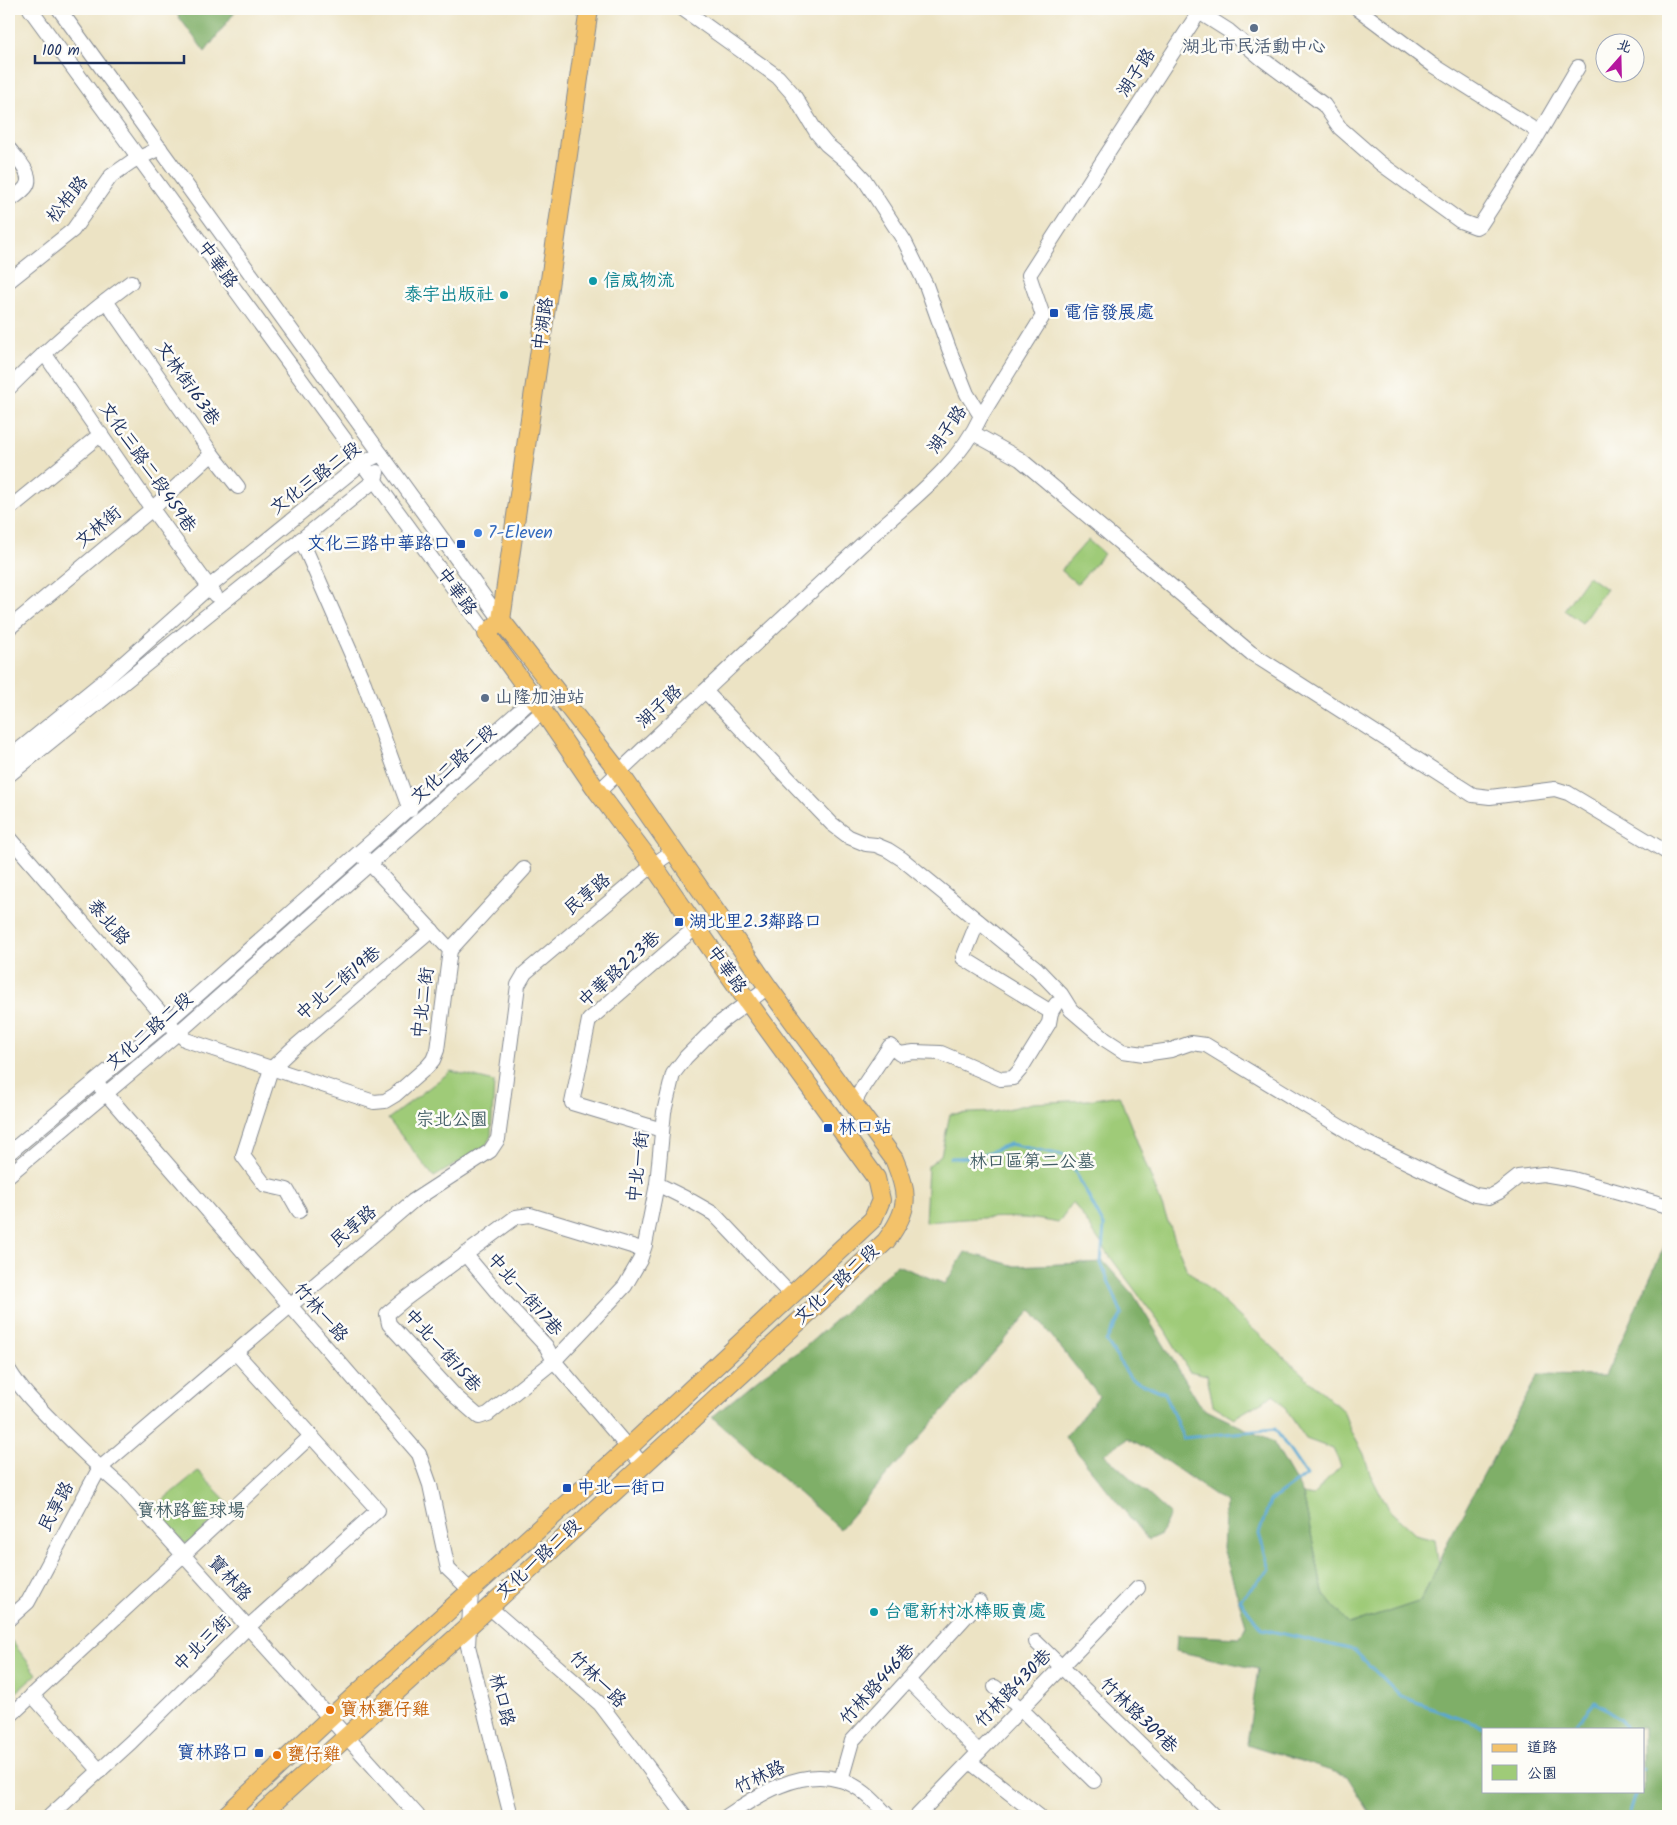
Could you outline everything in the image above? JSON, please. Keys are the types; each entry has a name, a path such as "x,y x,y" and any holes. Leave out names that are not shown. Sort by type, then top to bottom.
{"main road":[{"name":"中湖路","path":"501,620 589,9"},
{"path":"487,634 501,620"},
{"name":"中華路","path":"501,620 619,772 768,987 894,1159"},
{"name":"中華路","path":"487,634 598,792 653,865 748,1002 876,1178"},
{"name":"文化一路二段","path":"259,1816 471,1624 886,1240 900,1222 906,1200 902,1178 894,1159"},
{"name":"文化一路二段","path":"225,1816 330,1718 627,1449 873,1219 881,1200 876,1178"},
{"path":"471,1591 489,1607"}],"street":[{"name":"中華路","path":"30,9 487,634"},
{"name":"中華路","path":"59,9 501,620"},
{"path":"683,9 778,77 793,94 826,144 850,164 864,180 905,242 926,286 948,349 967,394 981,416"},
{"path":"1358,9 1433,65 1540,132"},
{"path":"1200,10 1324,104 1340,128 1380,162 1460,221 1476,227 1481,224 1540,132 1578,67"},
{"name":"湖子路","path":"598,792 882,524 934,480 973,434 981,416 1043,316 1029,275 1200,10"},
{"name":"松柏路","path":"9,281 73,230 112,176 130,162 140,159 160,148"},
{"path":"9,149 27,174 29,180 27,187 9,200"},
{"path":"9,388 44,353 106,300 131,282"},
{"name":"文林街163巷","path":"106,300 212,454 238,487"},
{"name":"文化三路二段459巷","path":"44,353 102,434 152,509 221,603"},
{"path":"9,509 102,434"},
{"path":"973,434 1020,459 1251,652 1473,795 1490,797 1555,789 1568,793 1668,853"},
{"name":"文林街","path":"11,621 152,509 212,454"},
{"name":"文化三路二段","path":"9,758 106,679 209,587 362,463 381,454"},
{"name":"文化三路二段","path":"9,775 375,480 381,454"},
{"path":"302,539 364,683 410,810"},
{"name":"文化二路二段","path":"9,1175 107,1094 371,864 555,688"},
{"path":"705,691 832,824 849,837 866,844 876,845 902,859 1036,969 1061,994 1071,1010 1106,1040 1123,1051 1144,1054 1171,1050 1191,1043 1206,1045 1367,1143 1475,1195 1489,1197 1499,1192 1518,1177 1543,1174 1573,1179 1668,1206"},
{"name":"文化二路二段","path":"9,1153 168,1021 410,810 538,705"},
{"name":"泰北路","path":"9,837 178,1033"},
{"name":"民享路","path":"9,1619 28,1602 99,1469 413,1201 490,1151 498,1139 518,985 525,973 653,865 673,851"},
{"name":"中北二街","path":"178,1033 186,1040 374,1102 385,1101 395,1095 427,1067 433,1060 437,1050 450,950 360,853"},
{"path":"450,950 524,868"},
{"path":"978,921 963,958 1051,1012"},
{"name":"中華路223巷","path":"662,1130 572,1103 589,1020 696,927"},
{"name":"中北二街19巷","path":"271,1069 432,930"},
{"name":"中北一街","path":"478,1417 488,1414 554,1361 625,1286 643,1251 657,1184 664,1112 673,1074 686,1057 708,1035 768,987"},
{"path":"853,1105 890,1046 900,1054 914,1052 941,1053 1001,1080 1013,1078 1049,1023 1051,1012 1061,994"},
{"path":"271,1069 242,1156 265,1184 287,1190 299,1211"},
{"name":"竹林一路","path":"96,1082 419,1454 430,1485 448,1569 471,1591"},
{"path":"657,1184 714,1214 791,1295"},
{"path":"465,1254 516,1217 530,1215 643,1251"},
{"name":"中北一街17巷","path":"465,1254 506,1303 546,1346 554,1361"},
{"name":"中北一街15巷","path":"465,1254 387,1314 389,1324 455,1396 478,1417"},
{"name":"中北三街","path":"50,1816 100,1771 247,1628 378,1510 236,1353"},
{"path":"554,1361 627,1449 642,1464"},
{"name":"寶林路","path":"9,1370 35,1403 99,1469 123,1488 182,1556 418,1816"},
{"path":"9,1717 311,1436"},
{"name":"竹林路430巷","path":"918,1816 1138,1588"},
{"name":"林口路","path":"471,1591 471,1624 468,1646 512,1816"},
{"name":"竹林路446巷","path":"840,1780 852,1741 979,1602"},
{"name":"竹林一路","path":"489,1607 600,1704 685,1816"},
{"name":"竹林路309巷","path":"1036,1642 1214,1816"},
{"path":"908,1680 974,1757 1039,1816"},
{"path":"995,1687 1021,1709 1094,1781"},
{"path":"32,1695 100,1771"},
{"name":"竹林路","path":"726,1816 790,1782 824,1777 840,1780 858,1788 888,1816"}],"green space":[{"path":"173,9 237,9 205,52"},
{"path":"1088,540 1104,554 1077,584 1061,570"},
{"path":"1588,576 1606,589 1582,623 1564,610"},
{"name":"宗北公園","path":"451,1071 494,1082 491,1136 485,1147 434,1177 388,1119"},
{"name":"林口區第二公墓","path":"1119,1095 1186,1268 1343,1411 1351,1431 1364,1454 1370,1474 1388,1509 1415,1534 1435,1539 1438,1562 1421,1601 1349,1625 1323,1592 1303,1494 1312,1496 1341,1466 1333,1449 1306,1439 1275,1394 1234,1418 1213,1405 1207,1375 1189,1371 1164,1329 1111,1258 1073,1202 1058,1223 1008,1217 925,1222 928,1166 941,1155 950,1114 994,1112 1033,1103 1088,1100"},
{"path":"1668,1238 1668,1816 1372,1816 1347,1776 1247,1744 1258,1669 1176,1651 1177,1635 1240,1638 1246,1625 1223,1548 1226,1503 1156,1454 1128,1438 1104,1454 1170,1514 1161,1534 1148,1540 1065,1437 1099,1396 1031,1310 840,1529 712,1417 763,1375 805,1347 897,1265 945,1284 965,1252 1015,1266 1104,1262 1135,1297 1202,1408 1273,1442 1303,1494 1323,1592 1349,1625 1421,1601 1448,1541 1538,1375 1605,1376"},
{"name":"寶林路籃球場","path":"198,1471 232,1507 186,1544 153,1508"},
{"path":"11,1640 37,1674 9,1699 9,1642"}],"waterway":[{"path":"950,1158 976,1157 1010,1144 1067,1156 1104,1226 1101,1263 1122,1314 1106,1341 1131,1379 1165,1393 1183,1438 1275,1429 1306,1475 1270,1501 1259,1534 1270,1569 1240,1600 1262,1629 1354,1650 1400,1696 1487,1728"},
{"path":"1573,1728 1595,1702 1621,1719 1626,1728"},
{"path":"1629,1816 1637,1792"}],"place":[{"name":"湖北市民活動中心","path":"1254,28"},
{"name":"信威物流","path":"593,281"},
{"name":"泰宇出版社","path":"504,295"},
{"name":"電信發展處","path":"1054,313"},
{"name":"7-Eleven","path":"478,533"},
{"name":"文化三路中華路口","path":"461,544"},
{"name":"山隆加油站","path":"485,698"},
{"name":"湖北里2.3鄰路口","path":"679,922"},
{"name":"林口站","path":"828,1128"},
{"name":"中北一街口","path":"567,1488"},
{"name":"台電新村冰棒販賣處","path":"874,1612"},
{"name":"寶林甕仔雞","path":"330,1710"},
{"name":"寶林路口","path":"259,1753"},
{"name":"甕仔雞","path":"277,1755"}]}
